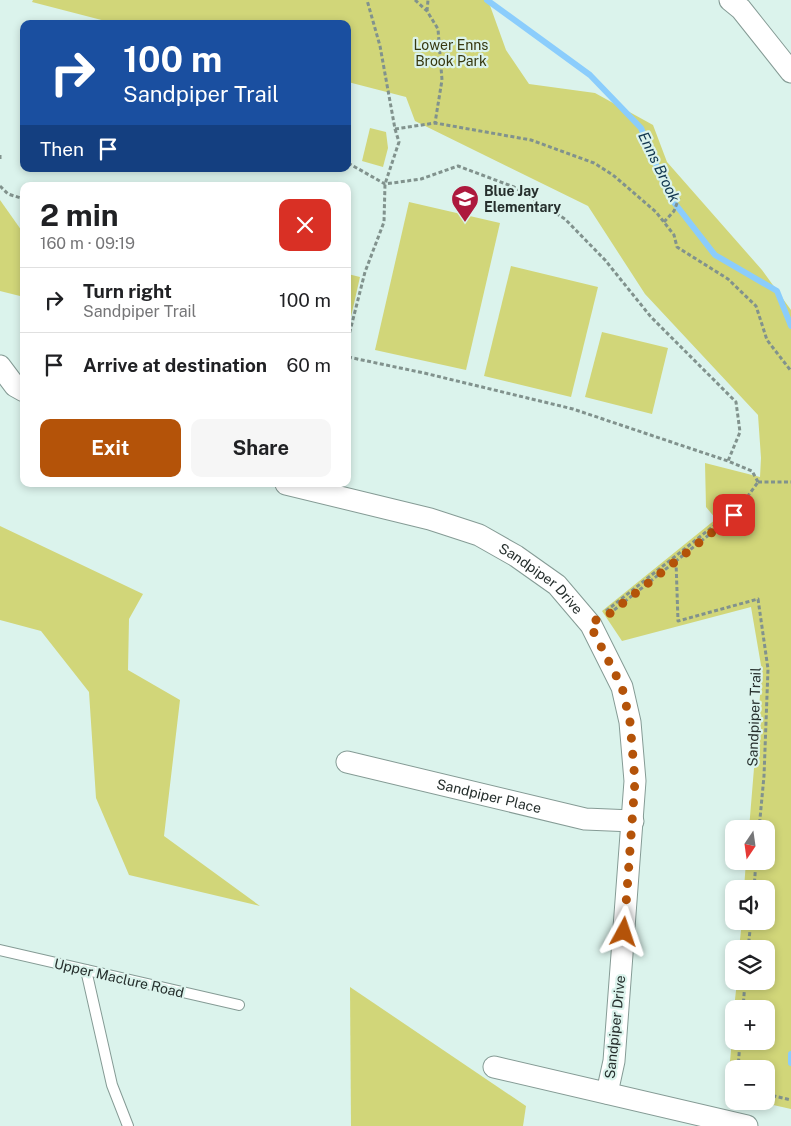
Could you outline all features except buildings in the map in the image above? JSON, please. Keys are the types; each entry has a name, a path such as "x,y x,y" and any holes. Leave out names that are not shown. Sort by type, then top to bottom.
{"street":[{"path":"730,0 741,9 791,72"},
{"path":"0,366 15,386 20,389"},
{"name":"Sandpiper Drive","path":"298,487 430,519 479,535 516,556 557,585 590,625 622,687 630,722 635,781 614,1062 607,1093"},
{"name":"Sandpiper Place","path":"347,762 585,819 633,820"},
{"name":"Sandpiper Drive","path":"494,1067 747,1126"}],"lane":[{"name":"Upper Maclure Road","path":"0,950 239,1005"},
{"path":"86,970 112,1085 128,1126"}],"path":[{"path":"351,327 365,272 384,222 385,184 399,142 395,130 380,46 367,0"},
{"path":"415,0 427,11 438,29 442,80 435,123"},
{"path":"427,11 428,0"},
{"path":"395,130 435,123 531,140 594,163 656,212 674,235 677,247 728,279 756,306 767,340 791,372"},
{"path":"351,165 385,184 420,179 458,166 514,187 565,219 605,260 651,317 736,402 740,432 728,461"},
{"path":"0,186 8,194 20,198"},
{"path":"664,222 674,211 679,198"},
{"path":"351,358 573,409 728,461 752,471 758,482"},
{"path":"758,482 791,482"},
{"path":"738,510 722,520 601,616 608,615 734,515 738,510 758,482"},
{"name":"Sandpiper Trail","path":"676,561 678,621 758,599 768,669 764,776 760,820"},
{"path":"775,1096 791,1100"}],"green space":[{"name":"Lower Enns Brook Park","path":"33,0 488,0 506,50 529,84 595,93 653,125 667,162 762,270 791,310 791,1109 775,1105 775,1060 730,1060 731,1050 775,1050 775,1000 735,1000 736,990 775,990 775,940 740,940 741,930 775,930 775,880 745,880 745,870 775,870 775,820 750,820 762,671 751,607 622,641 602,611 716,519 706,507 705,463 760,477 761,458 758,415 645,294 588,206 415,121 406,97 351,83 351,20 102,20 32,2"},
{"path":"370,128 386,132 388,148 383,167 362,161"},
{"path":"0,200 20,228 20,296 0,291"},
{"path":"409,202 500,223 466,370 375,350"},
{"path":"511,266 598,287 571,397 484,376"},
{"path":"351,275 360,277 351,317"},
{"path":"602,332 668,348 652,414 585,397"},
{"path":"0,526 143,594 129,619 128,670 180,700 164,836 260,906 129,875 96,798 89,692 41,631 0,620"},
{"path":"350,987 526,1106 523,1126 351,1126"}],"waterway":[{"name":"Enns Brook","path":"487,0 590,75 641,128 669,196 715,255 777,291 791,326"},
{"name":"Enns Brook","path":"791,1054 791,1063"}],"place":[{"name":"Blue Jay Elementary","path":"465,223"}],"route":[{"path":"624,932 635,781 630,722 622,687 590,625 601,616 608,615 734,515"}]}
